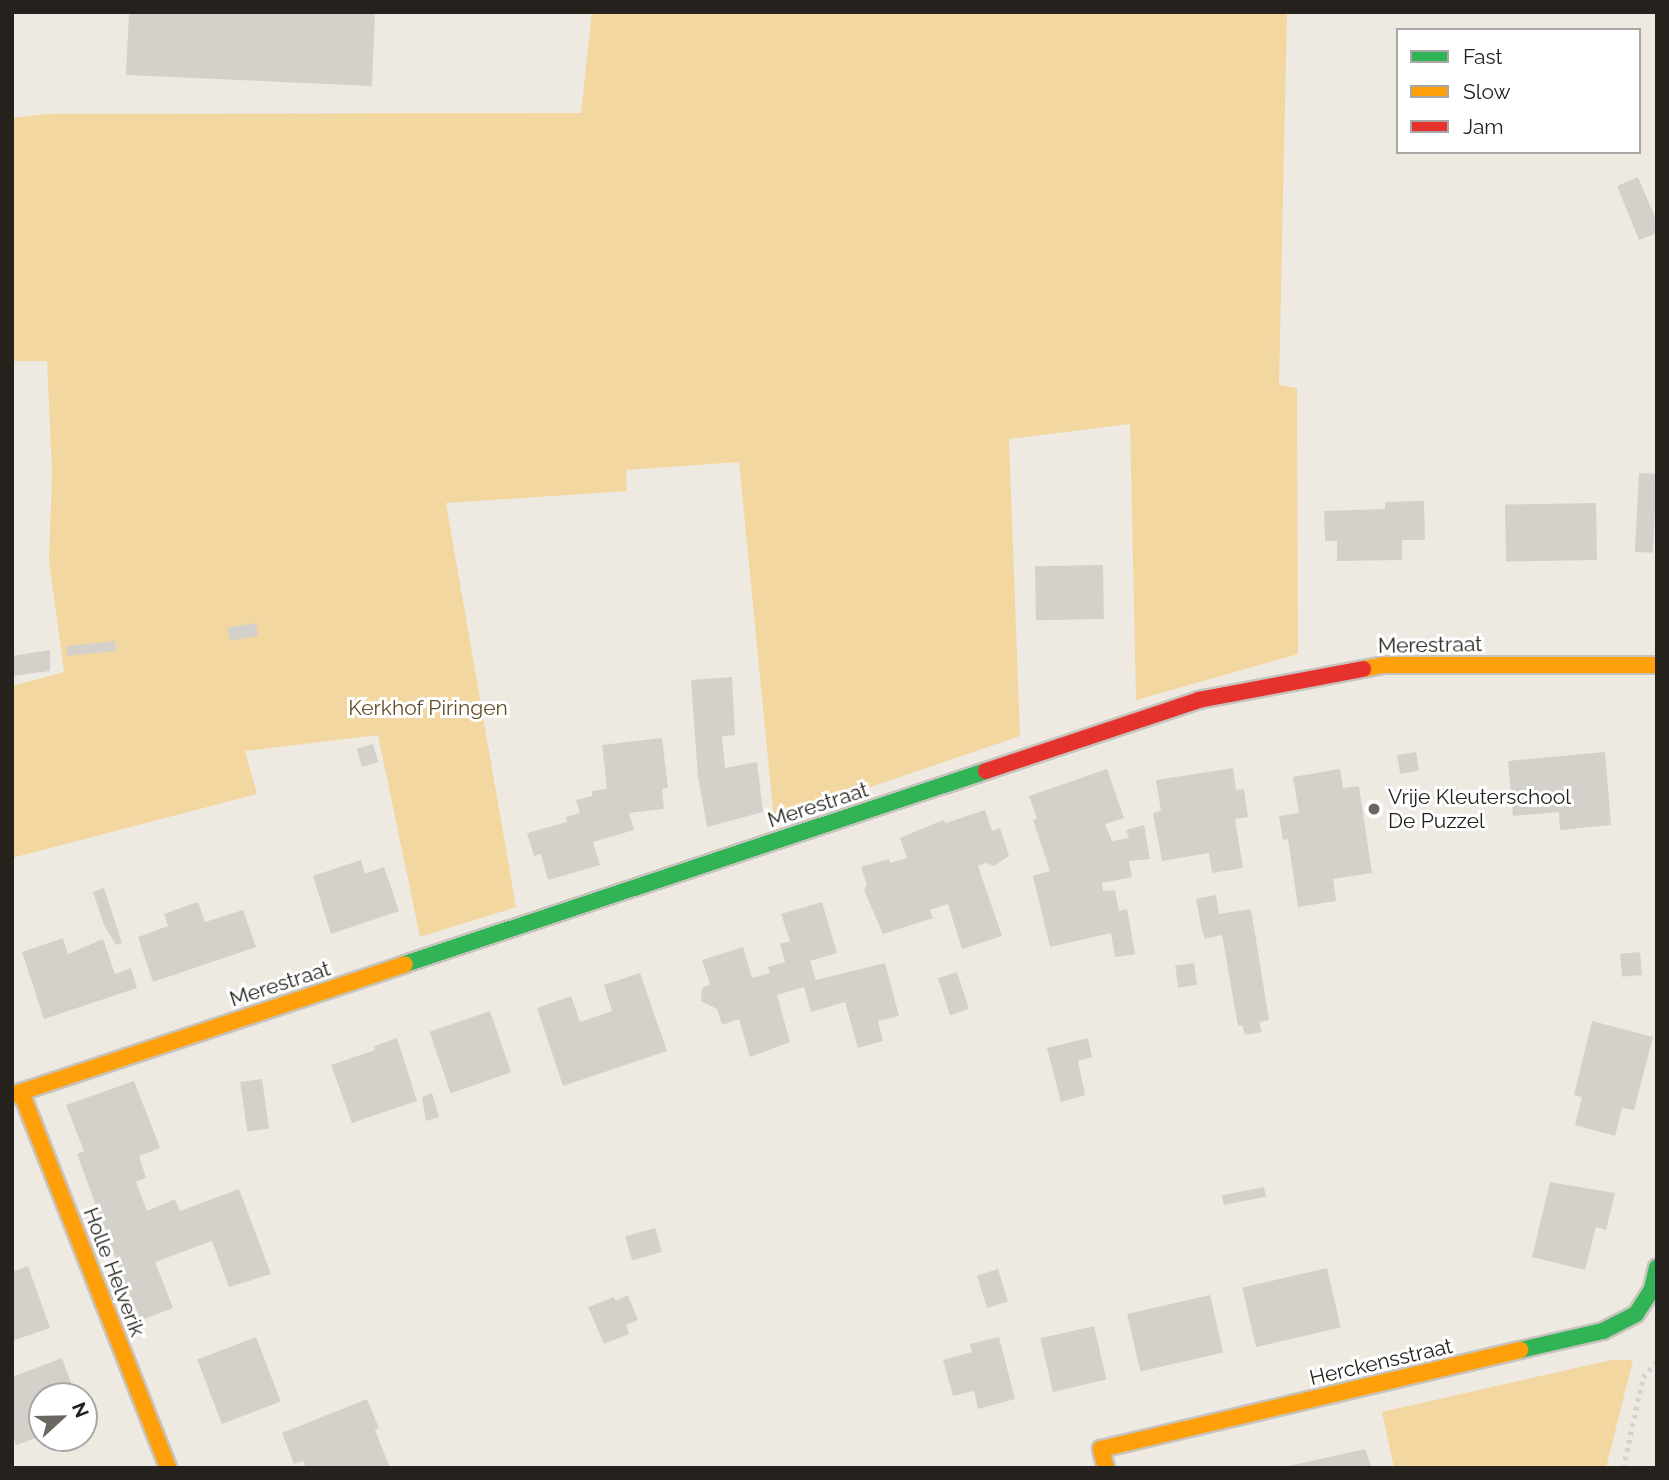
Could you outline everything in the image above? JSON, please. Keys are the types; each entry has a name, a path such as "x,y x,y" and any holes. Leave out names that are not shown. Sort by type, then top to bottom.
{"street":[{"name":"Merestraat","path":"17,1094 1199,700 1384,665 1657,665"},
{"name":"Holle Helverik","path":"17,1094 168,1468"},
{"name":"Herckensstraat","path":"1105,1468 1101,1449 1603,1331 1636,1314 1652,1289 1657,1268"}],"path":[{"path":"1623,1468 1643,1377 1657,1361"}],"green space":[{"name":"Kerkhof Piringen","path":"592,12 1287,12 1279,385 1297,388 1298,654 1136,700 1130,424 1009,439 1020,736 774,820 739,462 626,470 627,491 446,503 516,907 420,937 378,735 245,751 257,794 12,858 12,686 64,672 49,560 52,473 47,361 12,361 12,118 47,114 581,113"},
{"path":"1611,1360 1633,1360 1606,1468 1394,1468 1382,1412"}],"building":[{"path":"129,12 375,12 372,86 126,75"},
{"path":"1638,177 1657,222 1657,233 1639,240 1617,186"},
{"path":"1639,473 1657,474 1653,553 1635,552"},
{"path":"1424,501 1425,540 1402,540 1402,560 1337,561 1337,541 1325,541 1324,511 1385,509 1385,502"},
{"path":"1596,503 1597,560 1506,562 1505,505"},
{"path":"1103,565 1104,619 1036,620 1035,566"},
{"path":"256,623 258,636 229,640 227,628"},
{"path":"115,641 116,651 67,656 66,646"},
{"path":"50,650 50,671 12,676 12,656"},
{"path":"732,677 735,735 722,736 725,768 757,762 763,812 707,827 698,777 691,680"},
{"path":"662,738 668,788 662,789 664,809 629,813 634,830 593,842 600,865 548,880 541,854 534,856 527,833 567,822 566,817 580,813 576,800 592,796 592,791 607,789 602,745"},
{"path":"373,744 378,762 362,767 357,749"},
{"path":"1416,752 1419,771 1400,774 1397,755"},
{"path":"1605,752 1611,825 1560,830 1559,812 1513,816 1508,761"},
{"path":"1233,768 1236,790 1244,789 1248,817 1235,819 1243,868 1212,873 1209,853 1162,861 1153,813 1161,811 1156,780"},
{"path":"1107,769 1124,818 1105,824 1112,841 1129,838 1126,830 1144,825 1150,859 1129,861 1132,877 1102,883 1103,891 1115,890 1119,911 1127,909 1135,954 1115,957 1111,933 1050,947 1033,876 1050,871 1033,820 1037,819 1029,796"},
{"path":"1340,769 1343,788 1359,786 1372,873 1333,879 1336,901 1298,907 1288,839 1283,840 1279,816 1299,813 1293,777"},
{"path":"985,810 992,831 1000,828 1009,856 994,866 986,863 978,866 1002,936 962,949 948,904 930,910 933,918 883,934 864,890 867,885 861,867 889,859 890,863 907,858 900,838 943,820 946,823"},
{"path":"361,860 365,874 384,867 399,911 331,934 313,876"},
{"path":"104,888 122,943 116,945 104,925 93,892"},
{"path":"1216,895 1219,914 1251,909 1269,1020 1259,1022 1262,1032 1245,1035 1242,1025 1238,1026 1222,935 1205,939 1196,899"},
{"path":"198,902 205,922 243,910 256,947 153,982 138,937 168,926 164,914"},
{"path":"822,902 837,953 810,961 816,980 885,963 899,1016 878,1021 883,1041 858,1048 845,1002 811,1012 804,987 777,995 790,1042 750,1057 739,1019 722,1025 717,1009 701,1001 702,988 710,984 702,960 743,947 752,978 770,973 768,967 785,962 780,944 790,941 781,914"},
{"path":"63,938 68,954 103,939 115,974 131,968 137,988 44,1019 22,952"},
{"path":"1640,952 1642,975 1622,977 1620,954"},
{"path":"1194,963 1197,985 1178,987 1175,966"},
{"path":"957,972 969,1009 950,1015 938,978"},
{"path":"640,973 667,1051 563,1086 537,1008 571,996 580,1022 612,1011 604,985"},
{"path":"490,1011 511,1072 451,1093 429,1032"},
{"path":"1592,1021 1653,1037 1634,1110 1622,1108 1615,1136 1575,1125 1582,1097 1574,1095"},
{"path":"397,1038 417,1101 352,1123 331,1065 375,1050 374,1046"},
{"path":"1088,1038 1092,1057 1078,1061 1085,1095 1061,1102 1047,1048"},
{"path":"262,1079 269,1129 247,1132 240,1082"},
{"path":"134,1081 160,1148 139,1156 146,1178 136,1182 147,1211 175,1199 180,1211 239,1189 271,1274 229,1287 212,1241 155,1262 173,1308 139,1321 77,1154 84,1151 66,1105"},
{"path":"432,1093 439,1117 426,1121 422,1097"},
{"path":"1550,1182 1615,1193 1606,1230 1596,1227 1585,1270 1532,1257"},
{"path":"1264,1187 1266,1197 1224,1205 1222,1195"},
{"path":"655,1228 662,1252 632,1261 625,1237"},
{"path":"28,1266 50,1328 12,1341 12,1272"},
{"path":"1327,1268 1341,1327 1256,1347 1242,1288"},
{"path":"998,1269 1008,1302 987,1308 977,1275"},
{"path":"628,1295 638,1320 626,1325 629,1334 604,1344 588,1307 614,1297 616,1301"},
{"path":"1210,1295 1223,1352 1140,1372 1127,1314"},
{"path":"1094,1326 1106,1380 1053,1392 1040,1338"},
{"path":"256,1337 281,1401 222,1424 197,1360"},
{"path":"999,1337 1015,1399 978,1409 974,1391 953,1396 943,1360 972,1352 970,1344"},
{"path":"62,1358 71,1382 28,1382 28,1441 16,1445 12,1435 12,1377"},
{"path":"367,1399 379,1428 375,1430 390,1468 306,1468 303,1461 294,1464 282,1433"},
{"path":"1365,1449 1372,1468 1284,1468 1284,1467"}],"traffic: fast":[{"path":"405,964 986,771"},
{"path":"1520,1350 1603,1331 1636,1314 1652,1289 1657,1268"}],"traffic: slow":[{"path":"1363,669 1384,665 1657,665"},
{"path":"12,1095 405,964"},
{"path":"21,1092 168,1468"},
{"path":"1106,1468 1101,1449 1520,1350"}],"traffic: jam":[{"path":"986,771 1199,700 1363,669"}],"place":[{"name":"Vrije Kleuterschool De Puzzel","path":"1374,809"}]}
